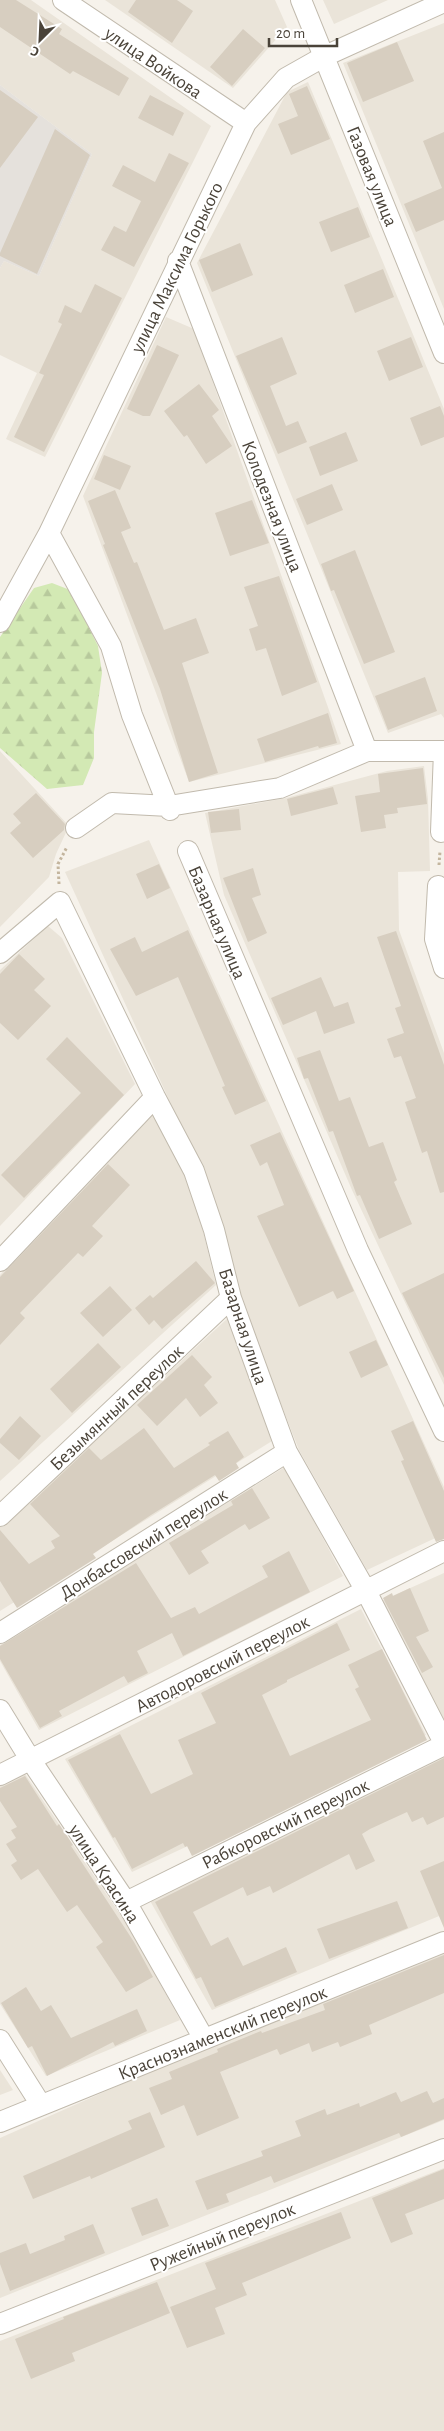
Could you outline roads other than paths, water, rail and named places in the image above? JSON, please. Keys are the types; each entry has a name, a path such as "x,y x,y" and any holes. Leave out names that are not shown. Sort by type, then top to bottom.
{"street":[{"name":"улица Войкова","path":"63,0 246,123"},
{"name":"Газовая улица","path":"302,0 444,353"},
{"name":"улица Максима Горького","path":"0,622 49,533 178,261 246,123 286,78 325,56 444,2"},
{"name":"Колодезная улица","path":"178,261 367,750"},
{"path":"49,533 111,646 132,715 170,808"},
{"path":"76,828 112,803 170,808 280,788 367,750 444,751 441,832"},
{"name":"Базарная улица","path":"188,851 358,1250 444,1432"},
{"path":"438,886 435,939 444,968"},
{"name":"Базарная улица","path":"0,953 60,902 194,1171 214,1230 231,1298 287,1452 366,1590 444,1744"},
{"path":"0,1261 156,1097"},
{"name":"Безымянный переулок","path":"0,1516 231,1298"},
{"name":"Донбассовский переулок","path":"0,1634 287,1452"},
{"name":"Автодоровский переулок","path":"0,1775 444,1551"},
{"name":"улица Красина","path":"0,1710 30,1760 126,1902 204,2039"},
{"name":"Рабкоровский переулок","path":"126,1902 444,1744"},
{"name":"Краснознаменский переулок","path":"0,2122 444,1942"},
{"path":"0,2040 41,2105"},
{"name":"Ружейный переулок","path":"0,2324 444,2149"}]}
